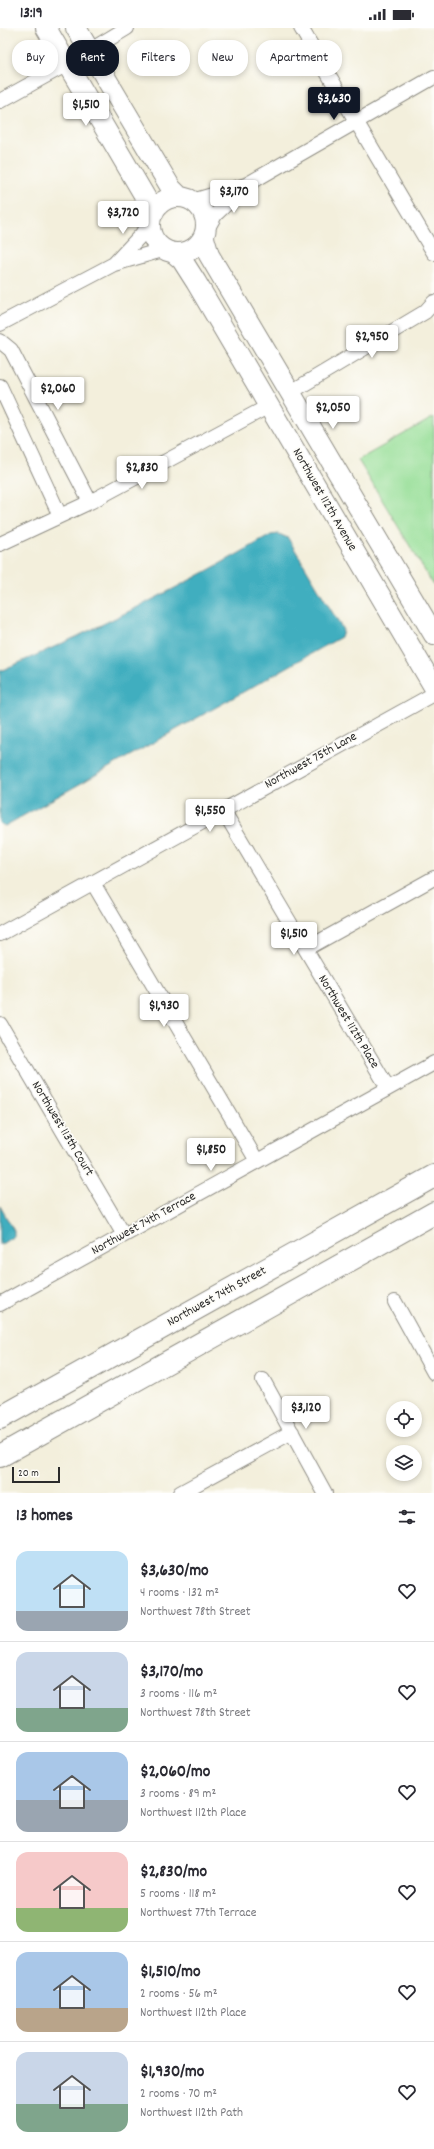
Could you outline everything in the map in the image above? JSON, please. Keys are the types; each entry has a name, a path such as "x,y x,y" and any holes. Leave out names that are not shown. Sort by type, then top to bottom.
{"main road":[{"name":"Northwest 74th Street","path":"0,1418 434,1176"},
{"path":"0,1456 434,1213"}],"street":[{"path":"46,28 66,62"},
{"path":"76,28 83,40"},
{"path":"107,40 127,28"},
{"path":"301,28 358,122 434,253"},
{"path":"0,101 66,65"},
{"path":"74,76 152,217 150,230 153,238 170,252"},
{"path":"104,76 171,188 185,199 198,206 203,214 205,235"},
{"path":"114,264 142,234 164,201 199,199 246,185 434,77"},
{"path":"0,324 114,264 158,251 184,253 193,249 205,235 215,216 246,185"},
{"name":"Northwest 112th Avenue","path":"205,235 209,255 292,392 434,634"},
{"name":"Northwest 112th Avenue","path":"170,252 182,260 196,282 434,687"},
{"path":"292,392 425,312 434,302"},
{"path":"0,341 11,350 90,502"},
{"path":"0,386 60,516"},
{"path":"0,544 90,502 269,406"},
{"name":"Northwest 75th Lane","path":"0,934 406,709 428,699 434,694"},
{"name":"Northwest 112th Place","path":"223,810 388,1088"},
{"path":"306,950 434,878"},
{"path":"93,883 257,1161"},
{"name":"Northwest 113th Court","path":"0,1024 124,1235"},
{"name":"Northwest 74th Terrace","path":"0,1304 434,1063"},
{"path":"395,1302 428,1349 434,1373"},
{"path":"263,1380 325,1493"},
{"path":"180,1493 292,1432"}],"green space":[{"path":"434,417 434,586 358,460"}],"water":[{"path":"279,534 288,538 343,630 341,637 5,826 0,824 0,671 103,624 205,572 271,535"},
{"path":"0,1206 14,1231 14,1236 0,1245"}]}
